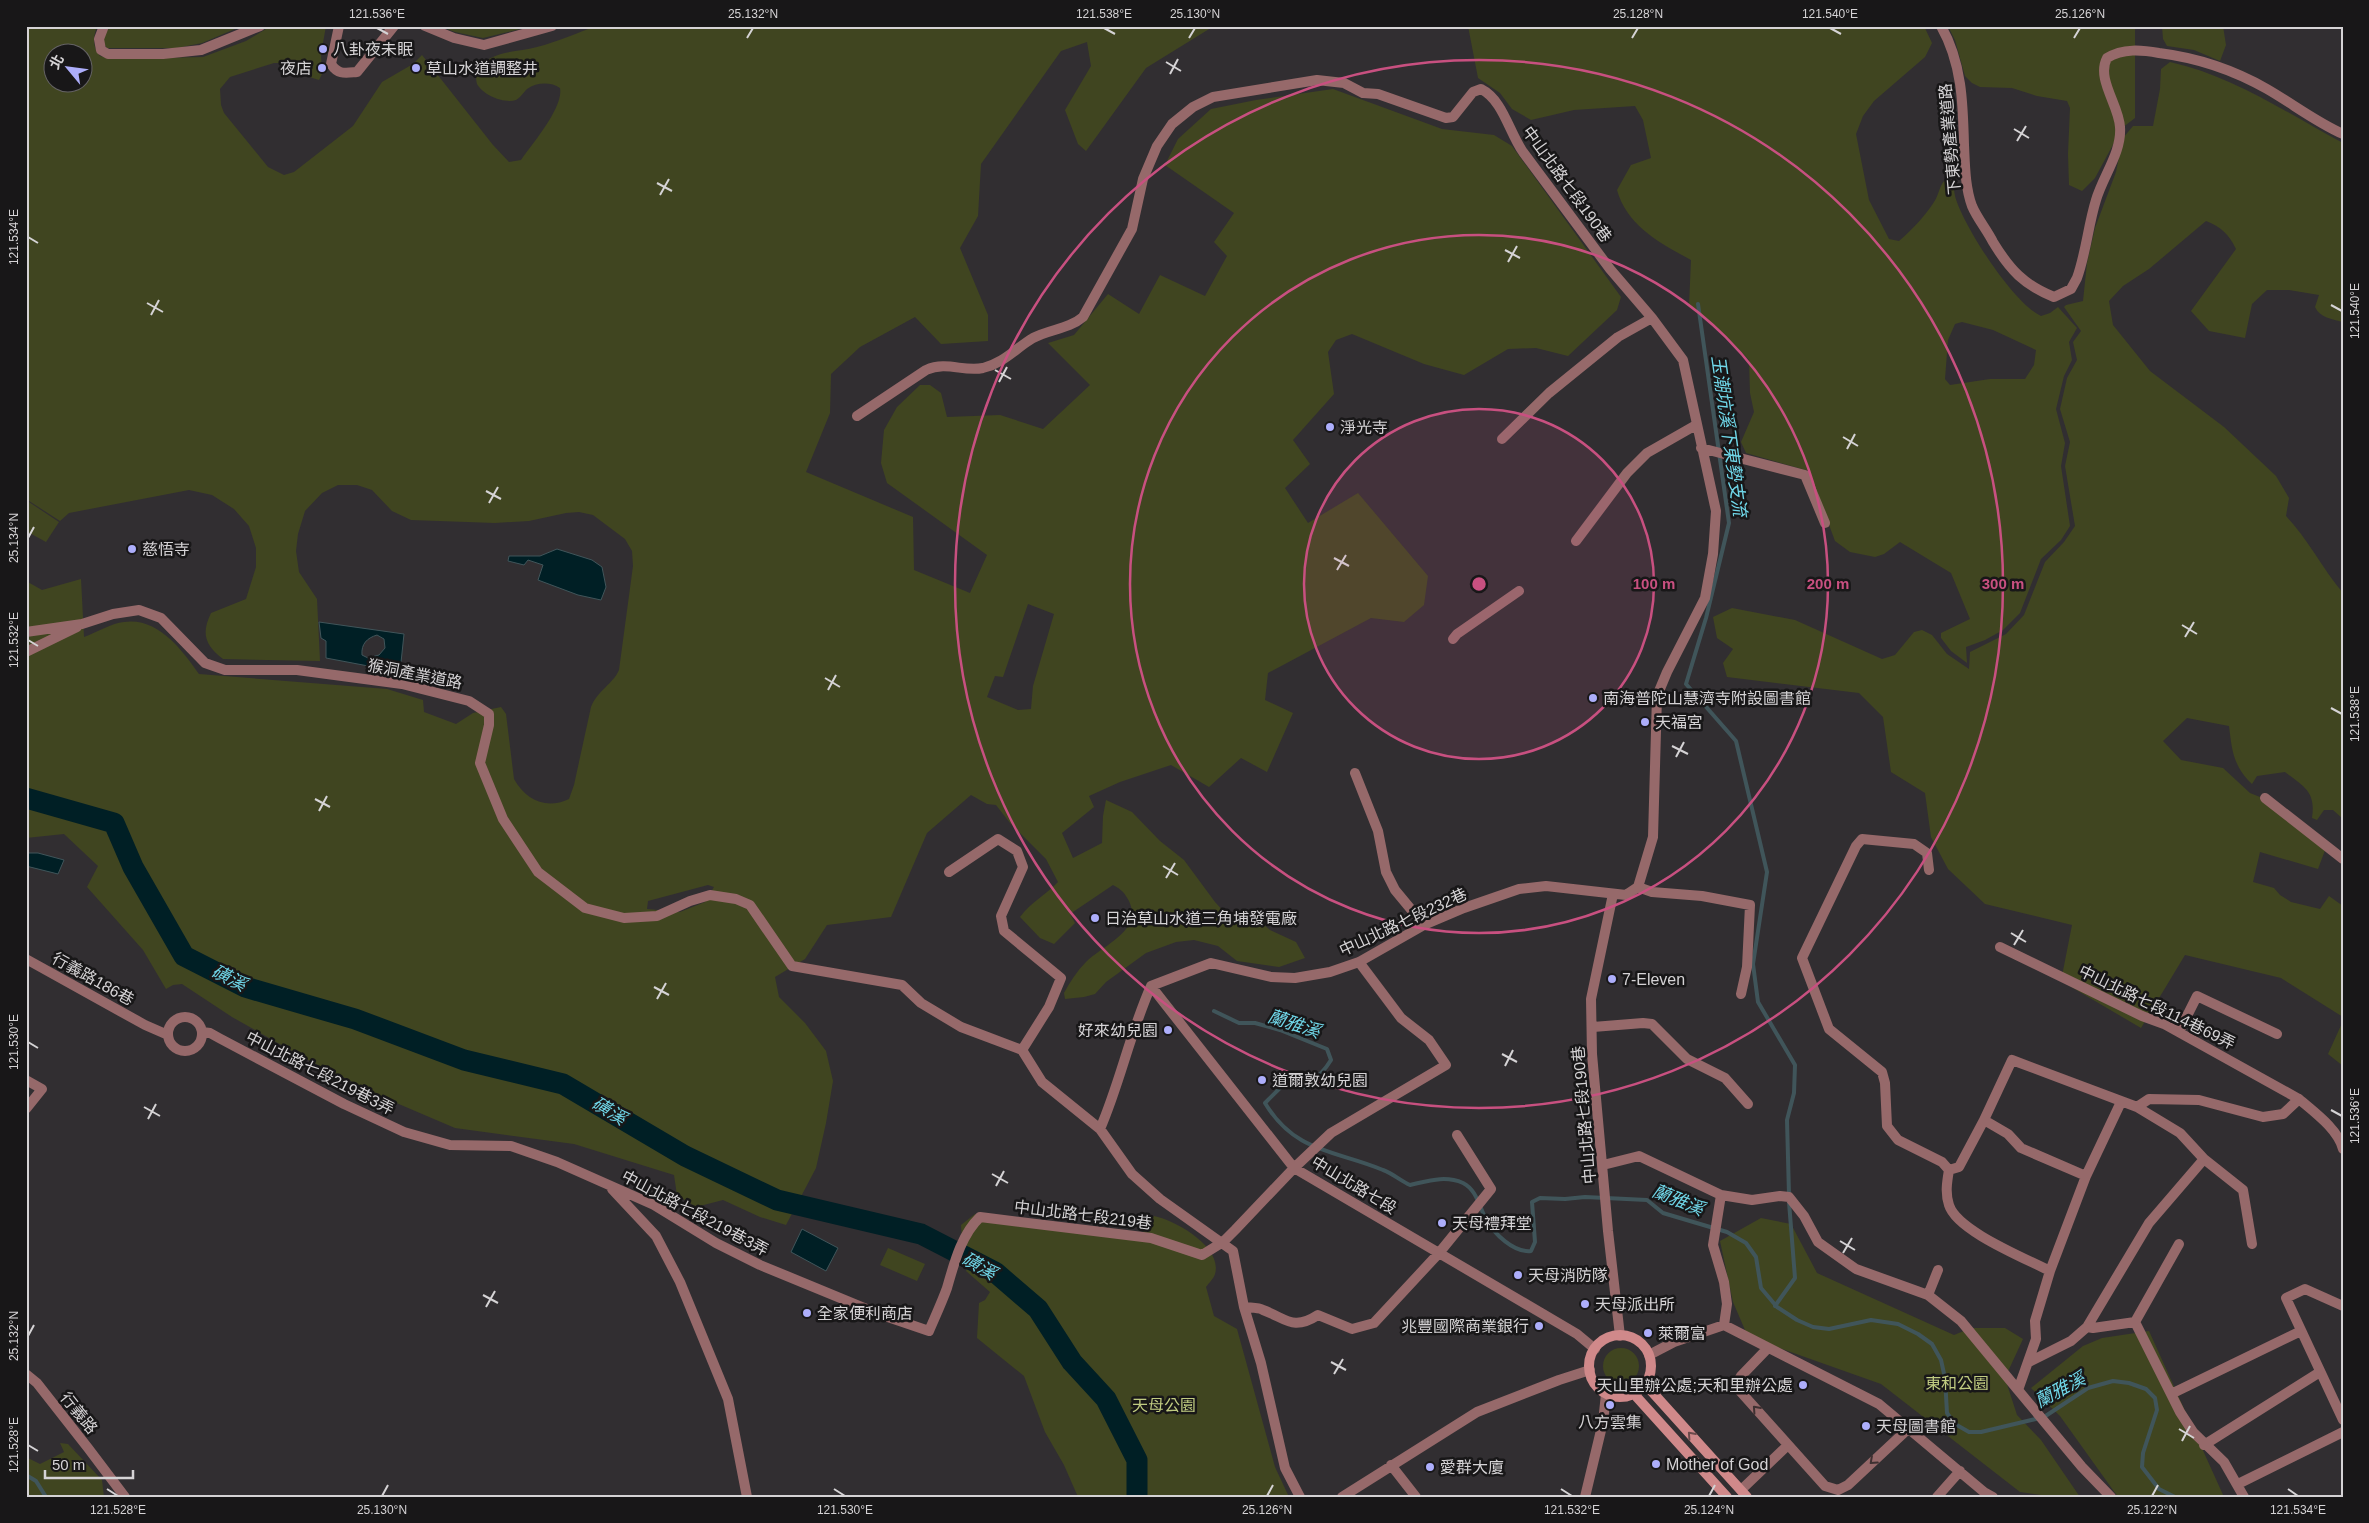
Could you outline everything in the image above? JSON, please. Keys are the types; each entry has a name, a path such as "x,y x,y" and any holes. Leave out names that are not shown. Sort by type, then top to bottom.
{"main road":[{"path":"1620,1336 1628,1336 1641,1343 1649,1356 1651,1370 1645,1384 1634,1394 1620,1397 1606,1394 1595,1384 1590,1370 1590,1363 1595,1349 1606,1339 1620,1336"},
{"path":"1645,1384 1744,1493"},
{"path":"1634,1394 1727,1497"}],"street":[{"path":"104,26 99,39 101,50 108,54 163,54 201,50 260,26"},
{"path":"339,26 331,64 336,71 343,74 357,72 394,26"},
{"path":"425,26 454,38 484,45 552,26"},
{"name":"下東勢產業道路","path":"1941,26 1955,54 1962,85 1965,174 1972,206 1997,249 2016,274 2027,284 2054,297 2071,289 2077,278 2096,198 2119,143 2119,120 2103,70 2107,58 2114,54 2145,50 2195,58 2240,74 2324,126 2343,134"},
{"name":"中山北路七段190巷","path":"857,416 931,368 945,366 981,369 992,365 1032,338 1077,322 1083,317 1132,229 1143,178 1157,146 1172,124 1193,107 1213,97 1317,80 1344,83 1363,93 1378,94 1446,118 1453,117 1473,92 1481,89 1488,92 1504,113 1513,137 1523,152 1610,269 1652,318 1683,360 1716,511 1713,554 1705,598 1667,672 1657,696 1653,837 1638,887"},
{"path":"1502,439 1549,393 1618,337 1652,318"},
{"path":"1576,541 1626,474 1647,453 1696,425"},
{"path":"1701,448 1805,475 1825,523"},
{"path":"1452,639 1519,591"},
{"name":"猴洞產業道路","path":"26,632 82,624 113,614 139,610 161,618 205,663 225,670 297,670 345,676 402,684 475,703 489,714 489,725 480,763 503,819 538,872 585,908 624,918 657,916 690,901 710,895 736,898 750,905 792,966 902,985 921,1003 961,1026 1022,1050"},
{"path":"26,652 82,624"},
{"path":"1354,773 1378,831 1386,872 1395,890 1424,926"},
{"path":"2265,798 2343,858"},
{"path":"950,872 998,838 1017,851 1023,867 1002,916 1004,931 1061,978 1049,1007 1022,1050"},
{"path":"1929,870 1927,854 1914,844 1862,840 1856,846 1802,958 1829,1029 1882,1072 1885,1083 1887,1126 1898,1140 1942,1162 1948,1170 1946,1190 1949,1206 1957,1219 1972,1231 2050,1271"},
{"name":"中山北路七段232巷","path":"1150,986 1211,963 1271,977 1295,978 1330,972 1359,962 1424,926 1464,908 1519,889 1546,886 1613,894"},
{"path":"1613,894 1626,895 1638,887 1652,892 1702,896 1750,904 1748,967 1741,994"},
{"name":"中山北路七段190巷","path":"1613,894 1591,999 1593,1026 1592,1054 1608,1231 1620,1336"},
{"name":"中山北路七段114巷69弄","path":"2000,947 2179,1032 2299,1099 2321,1118 2341,1142 2343,1150"},
{"name":"行義路186巷","path":"26,959 145,1025 168,1035"},
{"name":"中山北路七段219巷","path":"970,1230 980,1217 1151,1238 1202,1255 1223,1242 1294,1168 1331,1133 1446,1065 1429,1040 1401,1018 1359,962"},
{"path":"1100,1130 1111,1104 1138,1014 1150,986"},
{"name":"中山北路七段","path":"1150,986 1294,1168 1578,1334 1595,1349"},
{"path":"2179,1032 2197,996 2277,1034"},
{"path":"181,1017 197,1022 202,1032 199,1044 189,1050 178,1049 173,1046 168,1035 172,1024 181,1017"},
{"path":"1593,1026 1643,1022 1652,1024 1687,1059 1725,1078 1748,1104"},
{"name":"行義路186巷","path":"145,1025 163,1027 172,1024"},
{"name":"中山北路七段219巷3弄","path":"202,1032 210,1033 344,1104 404,1132 450,1145 511,1146 556,1162 654,1205 716,1243 760,1265 879,1314 928,1331 947,1288 951,1268 970,1230"},
{"name":"中山北路七段219巷3弄","path":"199,1044 220,1038"},
{"name":"中山北路七段219巷","path":"1022,1050 1042,1082 1100,1130 1132,1174 1160,1199 1223,1242"},
{"path":"1948,1170 1959,1167 1984,1120 2012,1060 2137,1107 2180,1133 2204,1159 2243,1190 2252,1244"},
{"path":"26,1080 42,1088 26,1109"},
{"path":"2137,1107 2149,1099 2199,1100 2263,1117 2283,1114 2299,1099"},
{"path":"2018,1390 2036,1339 2035,1321 2050,1271 2086,1176 2121,1102"},
{"path":"1984,1120 2008,1134 2021,1148 2086,1176"},
{"path":"1244,1307 1262,1309 1287,1323 1306,1323 1318,1315 1352,1329 1374,1323 1439,1253 1491,1190 1457,1135"},
{"path":"1603,1165 1639,1156 1721,1195 1752,1200 1780,1196 1789,1197 1804,1216 1818,1242 1856,1269 1928,1295 1961,1321 2082,1467 2111,1497"},
{"path":"2029,1362 2071,1341 2087,1326 2149,1223 2204,1159"},
{"path":"608,1185 656,1236 680,1282 728,1399 747,1497"},
{"path":"1721,1195 1713,1245 1724,1282 1726,1304 1724,1325"},
{"path":"1223,1242 1234,1254 1244,1307 1261,1363 1285,1468 1300,1497"},
{"path":"2135,1322 2179,1244"},
{"path":"1928,1295 1938,1270"},
{"path":"2343,1306 2305,1289 2286,1298 2343,1420"},
{"path":"2087,1326 2093,1328 2135,1322"},
{"path":"2135,1322 2192,1432 2224,1462 2244,1497"},
{"path":"1649,1356 1674,1342 1724,1325 1879,1404 1984,1492 1993,1497"},
{"path":"2171,1394 2301,1331"},
{"path":"1768,1348 1741,1376 1737,1383 1739,1390 1825,1486 1838,1490 1848,1485 1909,1428"},
{"path":"1342,1497 1391,1464 1477,1412 1590,1370"},
{"path":"2204,1445 2320,1372"},
{"name":"行義路","path":"26,1374 37,1384 125,1497"},
{"path":"1586,1497 1603,1422 1606,1394"},
{"path":"2238,1484 2343,1432"},
{"path":"1744,1493 1788,1445"},
{"path":"1391,1464 1416,1497"},
{"path":"1937,1497 1960,1471"}],"green space":[{"path":"26,26 97,26 94,42 97,52 100,56 115,59 203,57 246,41 271,26 326,26 321,54 322,74 319,80 303,75 286,63 274,63 230,77 220,89 221,105 224,113 268,167 284,175 294,172 353,126 382,82 413,64 422,55 493,145 509,162 521,160 552,115 560,96 560,88 539,84 527,89 516,100 500,100 480,88 477,84 475,72 481,65 495,56 544,45 596,26 1214,26 1146,68 1086,151 1078,144 1065,110 1091,66 1087,42 1061,51 981,164 978,216 960,248 988,315 988,341 941,344 915,317 860,347 831,374 830,413 806,472 913,517 914,570 970,593 987,555 887,483 881,463 884,430 897,407 920,385 930,385 941,393 947,417 1000,415 1043,429 1090,385 1048,343 1074,335 1108,294 1139,314 1160,275 1205,296 1227,256 1214,242 1234,213 1165,165 1178,139 1211,109 1256,100 1333,89 1442,129 1494,135 1512,146 1621,297 1617,310 1568,356 1536,348 1508,349 1464,375 1424,364 1352,334 1336,340 1328,352 1334,394 1293,440 1310,464 1285,488 1308,523 1358,493 1428,576 1424,605 1404,622 1371,618 1268,673 1265,700 1293,713 1267,772 1241,758 1209,787 1171,765 1120,782 1089,796 1094,807 1062,833 1073,858 1102,843 1103,816 1106,800 1132,812 1160,841 1184,860 1227,915 1249,912 1270,930 1296,942 1305,958 1279,967 1237,961 1218,946 1194,940 1176,942 1146,953 1106,982 1095,994 1065,999 1064,993 1083,965 1126,929 1131,921 1132,912 1129,901 1119,888 1113,885 1070,914 1075,923 1054,944 1040,938 1020,917 1058,882 1046,859 1010,823 996,805 987,804 971,795 927,833 891,917 827,925 805,959 775,977 779,997 805,1023 826,1051 833,1081 816,1168 786,1225 760,1217 723,1200 696,1207 677,1195 674,1175 574,1144 455,1128 387,1099 308,1060 232,1017 182,984 173,985 166,989 143,950 87,887 98,866 64,834 26,838 26,581 42,590 81,579 84,637 109,626 124,622 148,625 168,637 199,674 387,689 423,700 424,712 456,724 473,713 501,707 506,714 514,779 524,793 537,801 552,803 569,799 574,785 591,707 597,696 619,670 633,566 632,551 625,539 593,515 579,512 529,521 495,523 411,520 392,511 372,490 357,485 338,485 322,493 305,511 298,534 296,551 299,572 317,599 320,661 223,659 212,649 206,639 208,620 211,613 246,599 256,567 256,548 249,526 234,509 212,495 189,490 69,513 60,521 26,499","holes":["1028,604 1054,614 1033,686 1031,709 1018,710 987,697 995,676 1003,677","708,885 714,887 705,902 680,912 647,909 648,901"]},
{"path":"111,26 242,26 202,43 177,48 107,48 103,43 105,33"},
{"path":"439,26 533,26 483,38 455,32"},
{"path":"1468,26 1924,26 1932,43 1925,57 1874,101 1863,116 1856,134 1869,200 1889,239 1899,241 1927,212 1945,180 1954,181 1955,196 1968,226 2004,281 2030,309 2041,316 2050,313 2058,307 2077,328 2069,342 2072,360 2064,376 2056,409 2065,443 2061,466 2070,526 2061,540 2041,559 2020,613 2003,630 1985,640 1966,647 1967,663 1951,651 1941,638 1941,633 1970,619 1951,573 1900,542 1884,554 1875,557 1850,552 1835,541 1809,471 1746,453 1741,442 1754,412 1750,393 1749,360 1727,337 1689,306 1691,260 1646,232 1628,214 1617,190 1631,165 1651,158 1643,120 1635,106 1574,110 1531,120 1512,109 1500,93 1478,78","holes":["1962,322 1993,330 2036,350 2034,365 2025,379 1990,379 1950,385 1945,379 1948,340 1955,324"]},
{"path":"1948,26 2135,26 2135,118 2122,128 2095,178 2082,191 2069,185 2070,108 2067,101 2037,96 2012,88 1980,87 1972,83 1965,76 1955,40"},
{"path":"2162,26 2223,26 2226,45 2220,61 2194,50 2167,46 2163,39"},
{"path":"2170,62 2216,76 2238,86 2343,143 2343,322 2327,318 2317,311 2315,307 2319,295 2289,290 2267,290 2252,304 2245,338 2209,331 2191,311 2236,249 2224,232 2206,221 2149,269 2123,286 2109,301 2113,325 2150,371 2224,427 2276,476 2289,498 2286,516 2343,593 2343,819 2333,810 2324,810 2317,820 2312,818 2313,809 2310,796 2303,786 2285,772 2257,776 2252,784 2241,771 2234,757 2229,726 2187,718 2163,741 2181,760 2223,768 2250,793 2265,799 2327,845 2318,869 2260,852 2253,882 2274,888 2280,895 2291,902 2320,909 2329,896 2343,906 2343,1017 2281,978 2185,955 2141,1028 2061,981 2072,925 1985,904 1948,869 1931,837 1925,793 1891,772 1883,717 1859,693 1727,677 1723,663 1733,649 1717,638 1713,617 1732,608 1795,620 1882,659 1895,655 1914,632 1922,630 1932,635 1947,654 1969,669 1970,652 2006,634 2024,615 2045,562 2064,542 2075,526 2065,466 2070,442 2060,409 2067,378 2077,360 2073,342 2081,331 2064,307 2083,301 2087,263 2095,228 2116,172 2123,138 2133,126 2153,126 2160,89 2161,69"},
{"path":"26,500 59,522 46,542 26,531"},
{"path":"2343,1021 2343,1066 2328,1054"},
{"name":"天母公園","path":"975,1214 997,1219 1142,1237 1146,1223 1154,1216 1185,1229 1205,1245 1212,1254 1216,1264 1213,1279 1206,1287 1214,1316 1237,1329 1275,1467 1289,1497 1078,1497 1064,1465 1045,1432 1024,1376 977,1338 979,1303 985,1300 990,1292 966,1271 973,1256 962,1240 961,1225"},
{"name":"東和公園","path":"1761,1218 1791,1224 1817,1273 1954,1335 1971,1328 2005,1328 2023,1339 2005,1378 2017,1415 2041,1440 2080,1497 2055,1497 2020,1492 1881,1384 1748,1337 1733,1302 1720,1241"},
{"path":"888,1248 925,1264 917,1281 880,1265"},
{"name":"東和公園","path":"2149,1331 2224,1497 2118,1497 2060,1416 2031,1388 2083,1346 2102,1338"},
{"path":"1621,1348 1628,1349 1634,1353 1638,1359 1638,1373 1634,1379 1628,1383 1621,1384 1614,1383 1608,1379 1604,1373 1603,1366 1604,1359 1608,1353 1614,1349"},
{"path":"60,1443 68,1444 102,1480 104,1497 26,1497 26,1457 40,1464 64,1452"}],"water":[{"path":"557,549 592,560 602,567 606,587 601,600 578,595 538,580 543,565 528,560 524,565 508,561 509,556 540,556"},
{"path":"319,622 404,634 400,672 326,658 326,641 321,638","holes":["377,635 384,639 385,648 379,655 368,658 362,655 364,645 370,638"]},
{"path":"26,853 38,853 64,860 58,874 26,866"},
{"path":"802,1229 838,1248 826,1271 791,1252"}],"waterway":[{"name":"玉潮坑溪下東勢支流","path":"1698,304 1729,523 1706,618 1686,684 1736,741 1767,872 1753,964 1758,1002 1795,1065 1794,1093 1787,1120 1789,1195"},
{"name":"磺溪","path":"26,798 114,823 133,867 184,956 245,987 355,1019 464,1060 563,1084 685,1156 777,1200 921,1234 995,1272 1038,1309 1072,1362 1106,1399 1137,1460 1137,1497"},
{"name":"蘭雅溪","path":"1214,1011 1239,1023 1255,1023 1280,1030 1327,1049 1331,1060 1316,1078 1305,1087 1283,1085 1265,1103 1289,1132 1303,1141 1317,1148 1386,1171 1410,1185 1443,1179 1463,1183 1475,1194 1486,1219 1494,1231 1511,1246 1525,1251 1531,1251 1535,1242 1532,1202 1540,1198 1565,1199 1585,1197 1647,1200 1663,1213 1727,1232 1746,1243 1756,1257 1761,1288 1777,1307 1797,1320 1813,1327 1829,1329 1871,1320 1898,1324 1918,1334 1932,1344 1941,1360 1945,1378 1947,1413 1955,1424 1969,1432 1981,1432 2044,1417 2088,1388 2113,1381 2129,1383 2146,1389 2155,1398 2157,1410 2143,1453 2142,1467 2159,1489 2175,1497"},
{"name":"玉潮坑溪下東勢支流","path":"1775,1306 1795,1278 1789,1202"},
{"path":"26,1475 36,1481 46,1497"}],"place":[{"name":"八卦夜未眠","path":"323,49"},
{"name":"夜店","path":"322,68"},
{"name":"草山水道調整井","path":"416,68"},
{"name":"淨光寺","path":"1330,427"},
{"name":"慈悟寺","path":"132,549"},
{"name":"南海普陀山慧濟寺附設圖書館","path":"1593,698"},
{"name":"天福宮","path":"1645,722"},
{"name":"日治草山水道三角埔發電廠","path":"1095,918"},
{"name":"7-Eleven","path":"1612,979"},
{"name":"好來幼兒園","path":"1168,1030"},
{"name":"道爾敦幼兒園","path":"1262,1080"},
{"name":"天母禮拜堂","path":"1442,1223"},
{"name":"天母消防隊","path":"1518,1275"},
{"name":"天母派出所","path":"1585,1304"},
{"name":"全家便利商店","path":"807,1313"},
{"name":"兆豐國際商業銀行","path":"1539,1326"},
{"name":"萊爾富","path":"1648,1333"},
{"name":"天山里辦公處;天和里辦公處","path":"1803,1385"},
{"name":"八方雲集","path":"1610,1405"},
{"name":"天母圖書館","path":"1866,1426"},
{"name":"Mother of God","path":"1656,1464"},
{"name":"愛群大廈","path":"1430,1467"}]}
